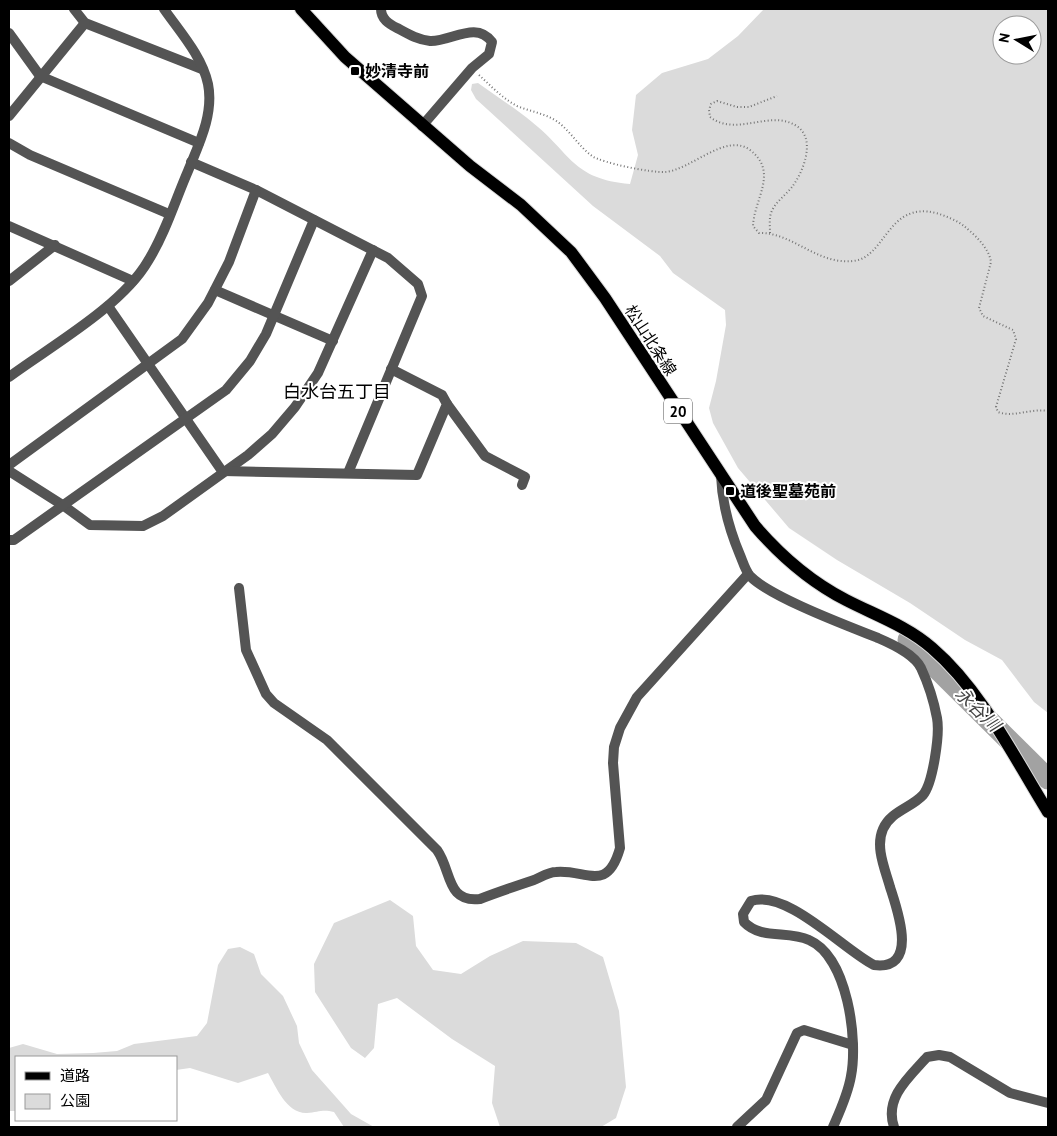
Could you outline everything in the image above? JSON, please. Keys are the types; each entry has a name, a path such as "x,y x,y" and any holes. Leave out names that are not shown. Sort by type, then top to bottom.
{"main road":[{"name":"松山北条線","path":"301,9 345,57 422,126 521,205 571,252 605,298 754,526 770,544 804,573 844,599 912,634 952,667 979,702 1048,812"}],"street":[{"path":"74,9 85,23 202,69"},
{"path":"9,377 108,306 133,281 148,262 170,214 206,125 210,98 208,83 194,51 164,9"},
{"path":"381,9 381,15 389,24 417,39 431,41 466,32 486,34 492,42 490,54 472,68 422,126"},
{"path":"9,116 85,23"},
{"path":"9,33 40,76 199,143"},
{"path":"9,143 30,155 170,214"},
{"path":"191,162 256,190 388,258 418,284 422,296 348,473"},
{"path":"9,465 182,339 214,290 229,262 256,190"},
{"path":"9,540 14,540 64,506 226,390 250,361 274,316 314,220"},
{"path":"9,226 133,281"},
{"path":"9,281 55,245"},
{"path":"9,471 90,525 143,526 163,516 222,471 248,455 272,434 295,407 318,373 373,250"},
{"path":"214,290 333,341"},
{"path":"108,306 222,471"},
{"path":"391,369 442,395 485,456 525,477 522,485"},
{"path":"222,471 417,475 448,404"},
{"path":"721,476 722,500 726,519 748,574 766,589 885,641 912,658 919,666 923,675 938,719 934,764 929,786 917,800 902,809 888,821 881,838 882,858 902,926 902,948 896,957 890,963 882,966 874,965 816,923 767,899 751,901 743,914 744,922 757,932 809,940 828,955 844,989 852,1045 851,1078 833,1127"},
{"path":"239,588 246,650 266,694 274,703 327,740 348,760 437,850 443,858 455,892 461,898 471,900 556,872 586,876 600,875 610,870 617,860 620,848 613,764 614,746 620,728 637,698 748,574"},
{"path":"737,1127 766,1100 797,1033 804,1030 852,1045"},
{"path":"894,1127 891,1117 895,1096 927,1057 940,1055 950,1057 1010,1093 1048,1103"}],"path":[{"path":"472,68 500,95 517,106 555,120 591,155 603,162 663,172 675,171 723,147 737,144 749,149 764,167 765,177 754,215 754,226 759,233 770,232 813,254 835,261 854,261 868,255 897,222 911,213 925,211 946,216 961,224 974,234 990,254 991,262 979,308 983,316 1013,330 1016,339 996,407 998,412 1004,414 1029,410 1048,411"},
{"path":"770,232 770,215 775,204 792,186 799,174 807,151 807,138 799,127 788,121 767,120 742,125 724,123 710,117 708,110 711,104 717,101 736,107 749,107 777,96"}],"green space":[{"path":"764,9 1048,9 1048,713 1034,702 1002,660 965,640 910,603 837,560 789,528 738,468 713,423 709,408 726,325 725,310 673,273 660,256 593,206 476,99 471,90 472,84 478,83 512,107 545,133 574,163 584,170 596,177 630,184 638,155 632,130 636,95 662,73 708,59 738,36"},
{"path":"390,900 413,916 416,946 433,970 461,974 490,956 523,941 576,943 603,957 619,1011 626,1087 616,1118 601,1127 500,1127 492,1103 495,1066 452,1039 397,998 378,1004 374,1048 365,1058 351,1048 315,992 314,964 334,923"},
{"path":"240,947 254,954 261,974 283,996 297,1026 299,1043 312,1070 351,1114 374,1127 344,1127 334,1112 307,1113 294,1109 283,1099 268,1073 238,1083 190,1068 178,1070 178,1056 15,1056 15,1111 9,1111 9,1048 23,1044 57,1054 93,1053 117,1051 134,1044 197,1036 207,1023 218,965 228,949"}],"waterway":[{"name":"永谷川","path":"908,640 1048,779"}],"place":[{"name":"妙清寺前","path":"355,71"},
{"name":"道後聖墓苑前","path":"730,491"}],"district":[{"name":"白水台五丁目","path":"337,391"}]}
